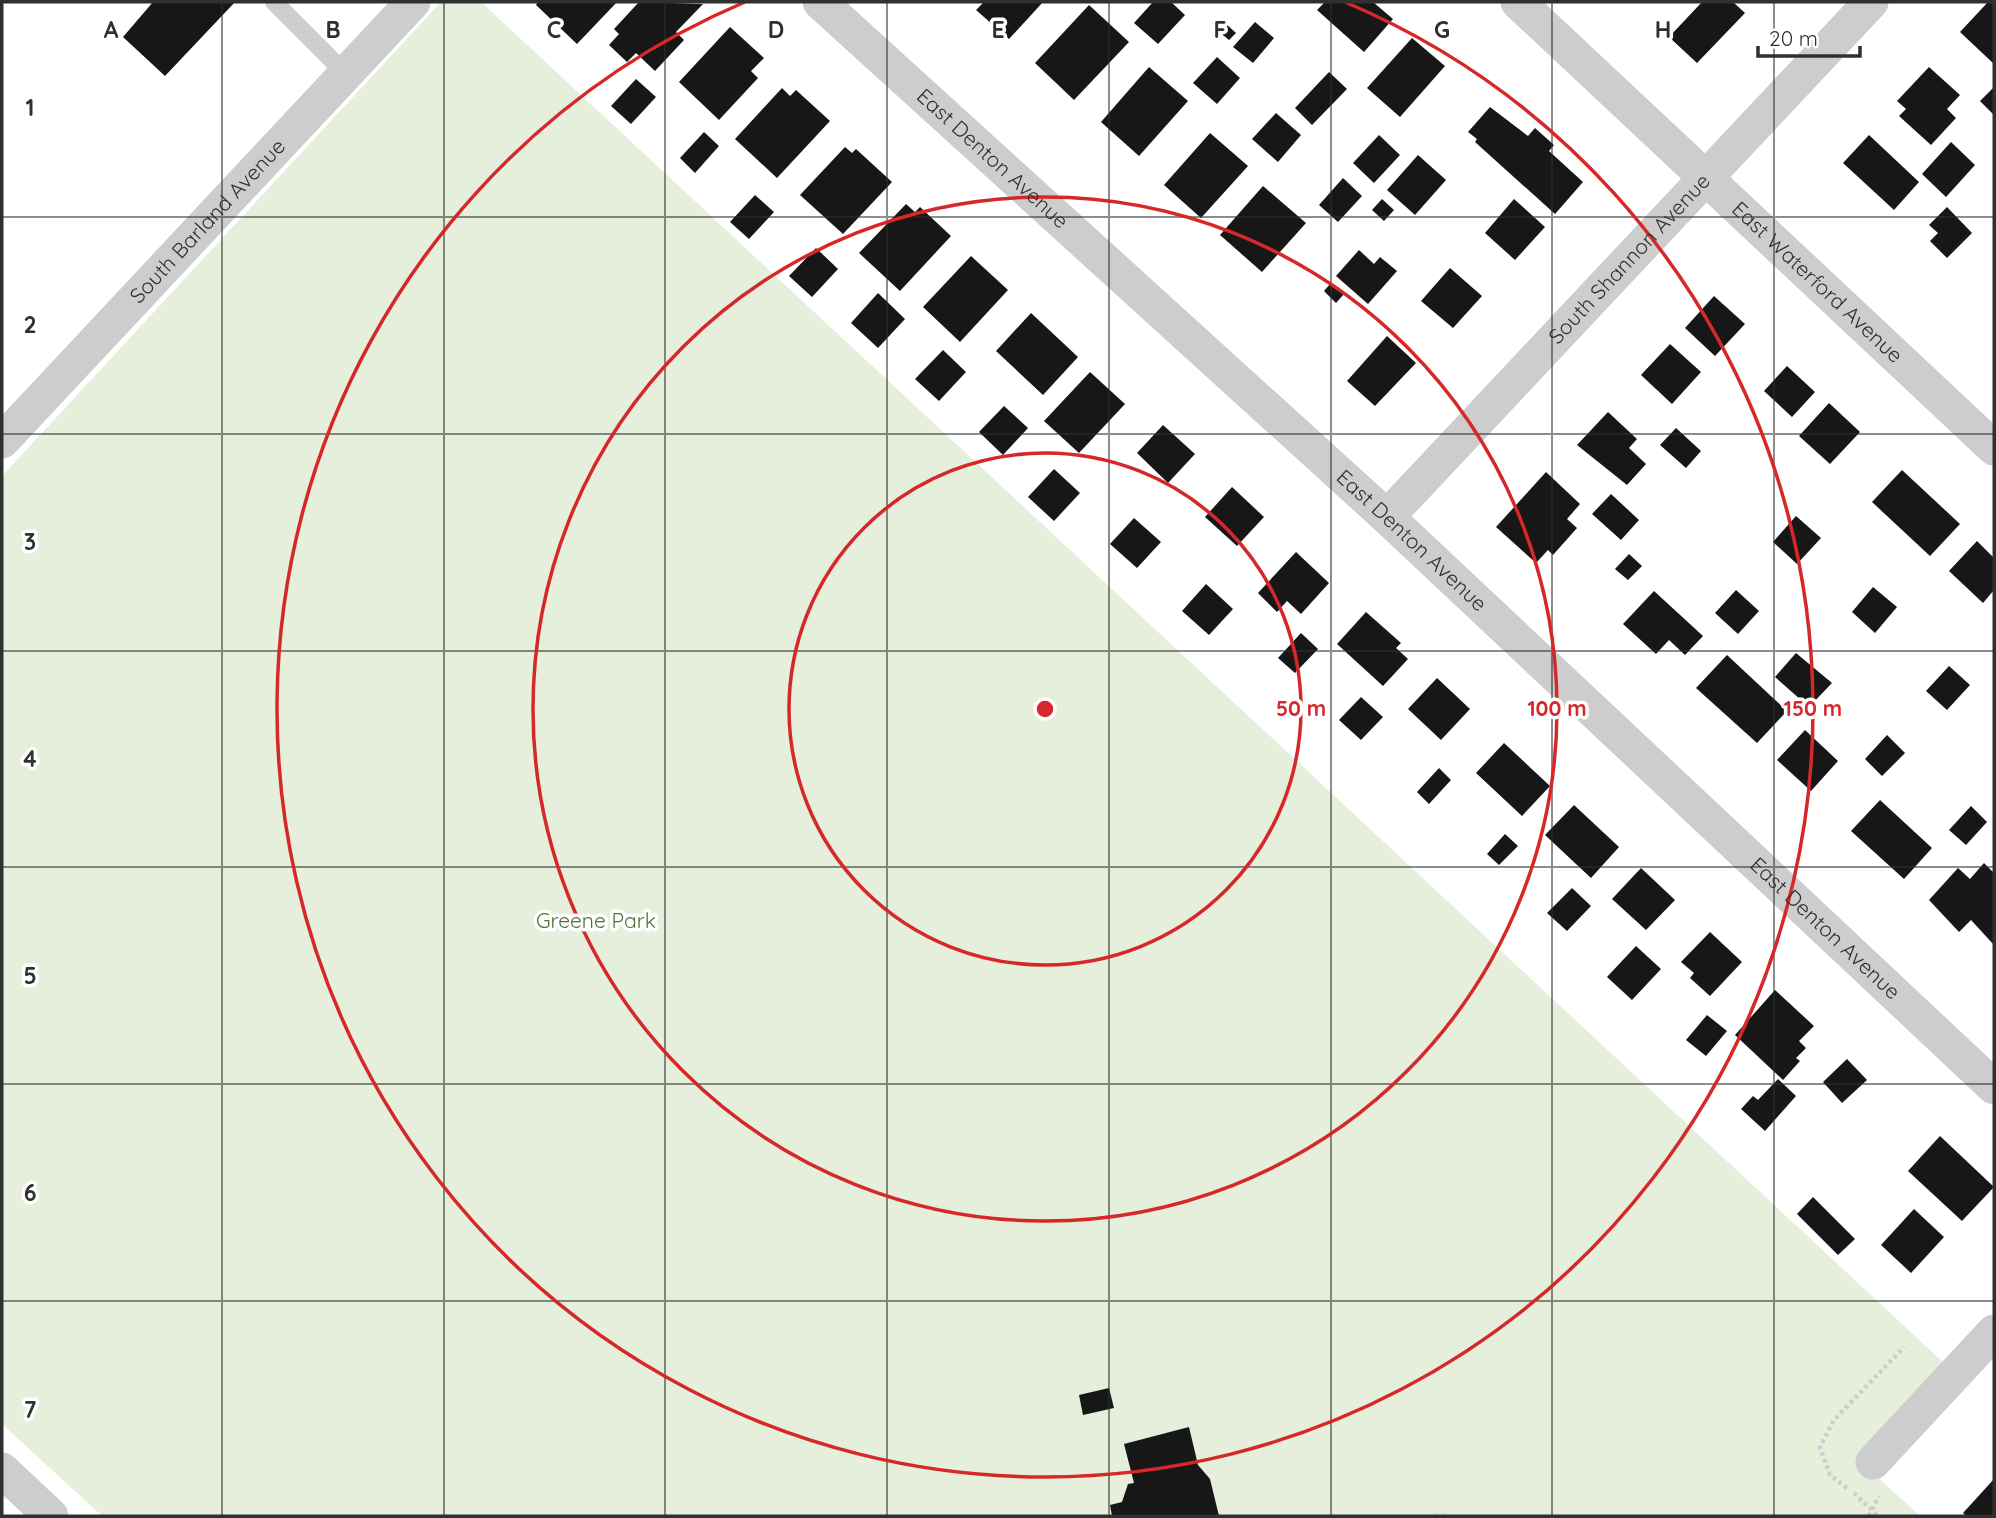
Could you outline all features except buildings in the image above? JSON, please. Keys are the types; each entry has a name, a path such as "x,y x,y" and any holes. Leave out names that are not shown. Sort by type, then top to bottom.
{"street":[{"name":"South Barland Avenue","path":"2,441 413,2"},
{"name":"East Denton Avenue","path":"820,2 1387,517 1994,1087"},
{"name":"East Waterford Avenue","path":"1520,2 1994,447"},
{"name":"South Shannon Avenue","path":"1387,517 1871,2"},
{"path":"1873,1462 1994,1332"},
{"path":"2,1470 51,1516"}],"lane":[{"path":"274,2 346,74"}],"path":[{"path":"1878,1516 1872,1508 1830,1475 1820,1447 1834,1420 1904,1347"},
{"path":"1435,1516 1446,1516"}],"green space":[{"name":"Greene Park","path":"441,2 481,2 1959,1377 1871,1471 1920,1516 102,1516 2,1424 2,476"}]}
